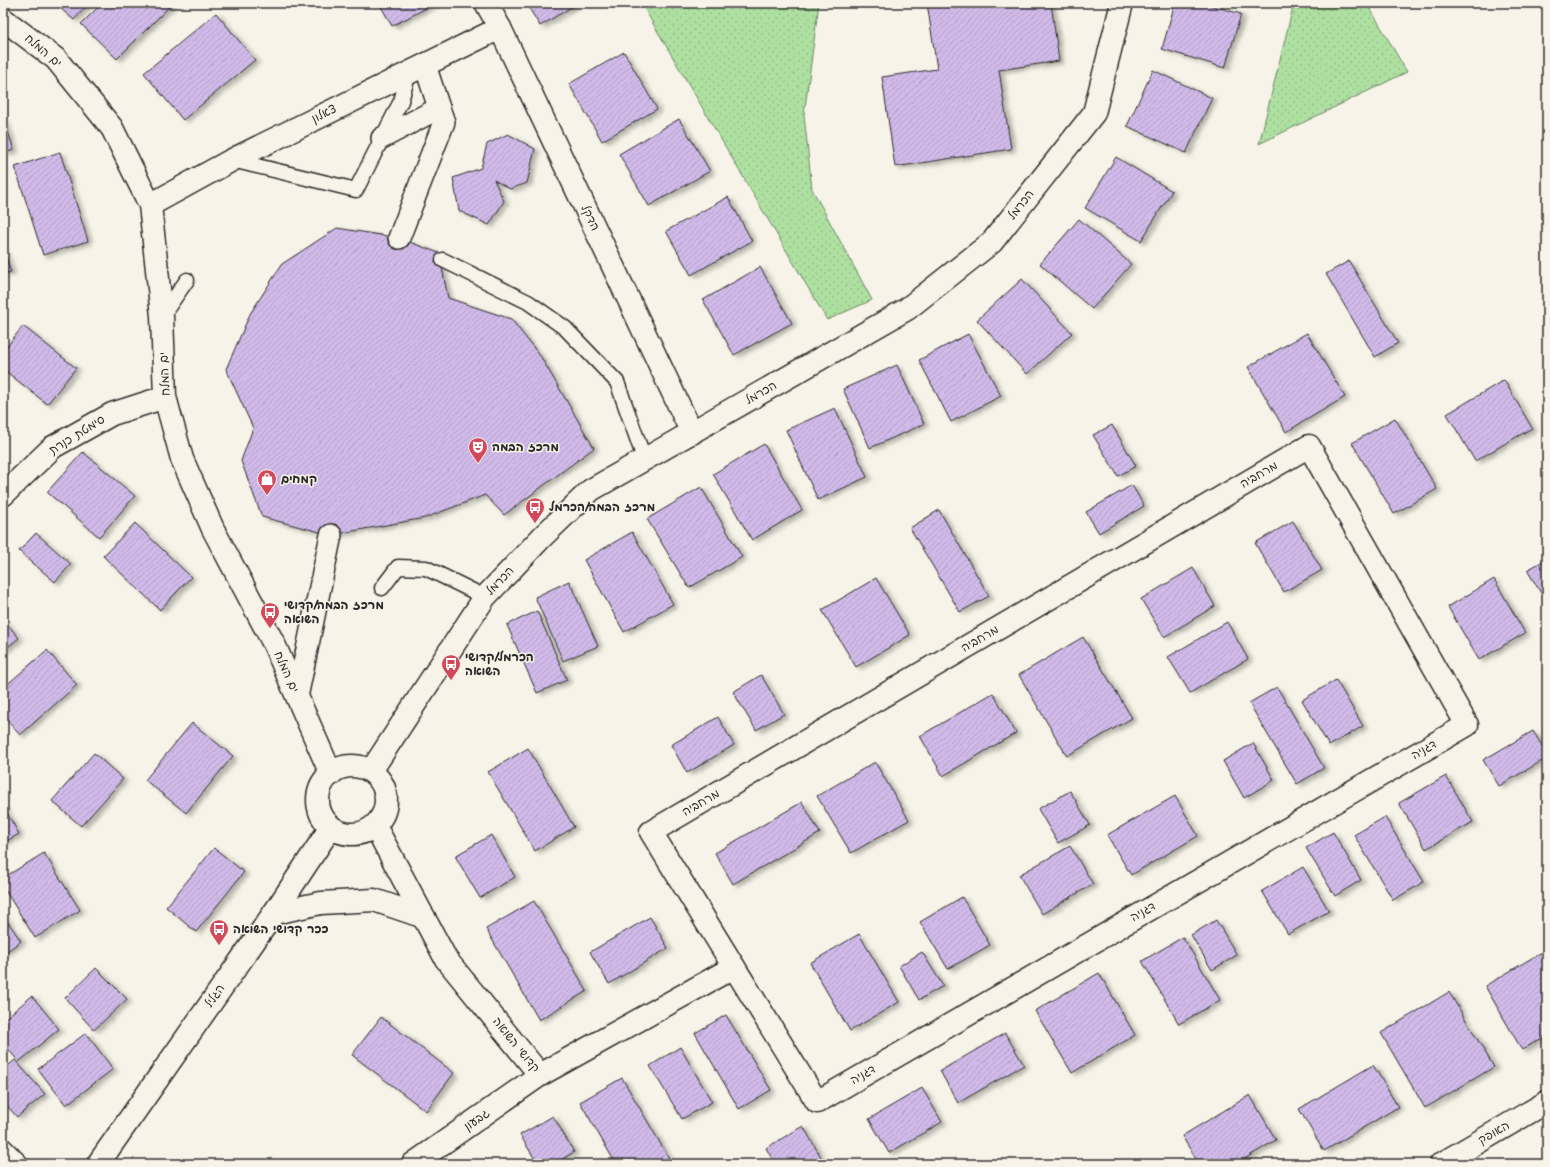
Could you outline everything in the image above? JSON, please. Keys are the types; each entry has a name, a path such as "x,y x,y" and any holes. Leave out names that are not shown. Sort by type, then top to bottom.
{"street":[{"name":"הדקל","path":"486,3 500,28 692,433"},
{"name":"הכרמל","path":"370,771 485,597 543,536 591,490 907,309 992,242 1094,113 1122,3"},
{"name":"ים המלח","path":"3,19 56,59 112,128 150,205 162,316 165,397 182,460 212,529 274,644 331,774"},
{"name":"צאלון","path":"150,205 232,160 500,28"},
{"path":"399,238 444,122 417,68"},
{"path":"382,138 438,108"},
{"name":"סימטת כנרת","path":"3,495 54,447 112,414 165,397"},
{"name":"מרחביה","path":"651,832 1309,446"},
{"name":"דגניה","path":"651,832 817,1102 1467,725 1309,446"},
{"path":"298,697 331,535"},
{"path":"347,766 359,767 370,771 382,783 386,794 386,806 382,817 375,826 365,832 353,834 341,833 331,827 322,817 318,805 318,794 323,782 331,774 347,766"},
{"name":"קדושי השואה","path":"375,826 446,959 540,1076 734,967"},
{"name":"הגליל","path":"98,1164 274,913 331,827"},
{"path":"274,913 321,903 374,900 424,917"},
{"name":"גבעון","path":"413,1164 540,1076"},
{"name":"האופק","path":"1441,1164 1547,1102"}],"lane":[{"path":"232,160 356,190 417,68"},
{"path":"443,260 528,302 565,328 617,382 644,461"},
{"path":"162,316 187,280"},
{"path":"382,588 398,567 426,568 485,597"},
{"path":"3,1145 22,1164"}],"green space":[{"path":"641,3 819,3 804,115 812,189 872,300 827,320"},
{"path":"1294,3 1367,3 1407,72 1259,144"}],"building":[{"path":"64,3 89,3 74,20 60,8"},
{"path":"102,3 173,3 117,59 81,24"},
{"path":"379,3 436,3 392,26"},
{"path":"526,3 578,3 540,26"},
{"path":"927,3 1051,3 1059,61 999,70 1011,149 895,167 882,77 937,69"},
{"path":"1175,3 1203,3 1241,14 1225,68 1162,49"},
{"path":"216,13 255,60 183,120 144,73"},
{"path":"624,52 657,109 602,141 569,84"},
{"path":"1153,70 1212,98 1186,153 1127,126"},
{"path":"3,117 14,150 3,153"},
{"path":"679,119 710,171 649,206 619,154"},
{"path":"508,134 535,149 527,183 510,189 494,180 504,201 489,225 459,211 453,178 481,168 487,144"},
{"path":"60,152 88,241 43,255 15,167"},
{"path":"1116,157 1172,191 1141,241 1085,208"},
{"path":"728,197 752,241 691,275 666,231"},
{"path":"1079,219 1131,264 1092,309 1040,264"},
{"path":"337,228 399,238 439,253 448,298 511,319 541,357 594,448 504,515 485,495 425,518 331,535 262,517 241,461 253,428 226,369 250,314 282,264"},
{"path":"3,248 11,272 3,274"},
{"path":"1349,261 1398,343 1375,357 1326,274"},
{"path":"760,267 792,323 734,355 703,300"},
{"path":"1022,279 1072,333 1027,374 977,320"},
{"path":"23,326 76,368 47,404 3,369 3,351"},
{"path":"1307,333 1345,397 1286,432 1248,367"},
{"path":"968,334 1001,396 951,422 919,360"},
{"path":"897,365 924,424 870,448 843,389"},
{"path":"1504,380 1532,428 1475,461 1447,414"},
{"path":"835,408 867,477 818,500 786,430"},
{"path":"1395,418 1437,489 1394,514 1352,443"},
{"path":"1112,425 1136,466 1118,476 1093,435"},
{"path":"764,444 802,510 752,540 713,474"},
{"path":"83,452 135,496 99,537 47,492"},
{"path":"1132,485 1144,506 1099,533 1086,512"},
{"path":"701,487 742,557 689,588 647,519"},
{"path":"939,510 989,596 960,612 910,528"},
{"path":"1293,521 1322,570 1284,592 1255,543"},
{"path":"135,523 191,577 160,610 103,556"},
{"path":"632,532 673,604 624,632 584,560"},
{"path":"36,533 71,564 55,582 19,551"},
{"path":"1547,559 1547,603 1527,570"},
{"path":"1193,568 1215,606 1164,637 1141,599"},
{"path":"876,578 910,635 856,667 822,610"},
{"path":"1494,579 1525,633 1479,660 1448,607"},
{"path":"569,581 598,646 563,661 535,597"},
{"path":"537,611 567,680 537,693 507,625"},
{"path":"3,619 19,638 3,651"},
{"path":"1227,622 1248,659 1190,693 1168,657"},
{"path":"1083,637 1132,718 1067,756 1019,675"},
{"path":"47,650 77,685 20,735 3,716 3,688"},
{"path":"761,675 784,714 756,730 733,692"},
{"path":"1336,680 1363,726 1329,746 1302,700"},
{"path":"1277,687 1324,768 1297,784 1249,703"},
{"path":"993,693 1016,733 943,776 920,736"},
{"path":"718,717 734,745 687,773 671,745"},
{"path":"192,723 233,756 186,813 145,780"},
{"path":"1533,731 1547,754 1547,758 1499,786 1483,760"},
{"path":"1253,743 1274,780 1244,798 1223,761"},
{"path":"528,748 574,827 535,851 488,772"},
{"path":"94,753 123,779 81,826 52,801"},
{"path":"875,762 909,820 851,853 817,796"},
{"path":"1446,776 1473,822 1426,849 1399,803"},
{"path":"1070,791 1090,825 1058,843 1038,809"},
{"path":"1175,796 1198,836 1131,875 1107,835"},
{"path":"802,802 820,833 733,884 715,853"},
{"path":"3,806 19,834 3,843"},
{"path":"1385,817 1424,882 1393,900 1354,835"},
{"path":"1333,832 1361,880 1335,896 1306,848"},
{"path":"491,835 515,877 480,898 455,856"},
{"path":"1070,846 1093,884 1042,914 1019,875"},
{"path":"214,848 244,872 196,932 166,907"},
{"path":"44,853 80,910 35,938 3,887 3,878"},
{"path":"1303,867 1329,911 1288,934 1262,891"},
{"path":"962,897 990,945 948,969 920,922"},
{"path":"534,901 587,991 539,1020 486,929"},
{"path":"3,915 21,941 3,954"},
{"path":"650,917 668,948 609,984 590,952"},
{"path":"1216,920 1237,955 1212,970 1191,935"},
{"path":"859,934 899,1002 850,1031 810,963"},
{"path":"1183,937 1220,1000 1179,1024 1142,961"},
{"path":"1547,949 1547,1035 1522,1050 1485,986"},
{"path":"922,952 943,986 919,1000 899,966"},
{"path":"96,968 127,999 94,1030 65,998"},
{"path":"1099,973 1135,1035 1072,1073 1035,1011"},
{"path":"1449,992 1494,1067 1425,1108 1381,1033"},
{"path":"32,996 59,1029 19,1062 3,1043 3,1020"},
{"path":"726,1015 771,1090 739,1109 695,1033"},
{"path":"381,1017 454,1073 426,1111 352,1055"},
{"path":"86,1033 113,1069 66,1105 38,1069"},
{"path":"1005,1033 1024,1065 958,1103 940,1071"},
{"path":"680,1047 712,1102 682,1119 650,1066"},
{"path":"15,1060 45,1094 17,1117 3,1101 3,1070"},
{"path":"1373,1065 1398,1107 1324,1151 1299,1109"},
{"path":"622,1078 669,1158 659,1164 616,1164 580,1102"},
{"path":"922,1088 942,1122 889,1153 869,1119"},
{"path":"1250,1095 1276,1140 1236,1164 1199,1164 1182,1136"},
{"path":"553,1116 574,1152 554,1164 538,1164 520,1135"},
{"path":"803,1126 825,1164 775,1164 766,1148"}],"place":[{"name":"מרכז הבמה","path":"478,464"},
{"name":"קמחים","path":"267,496"},
{"name":"מרכז הבמה/הכרמל","path":"535,524"},
{"name":"מרכז הבמה/קדושי השואה","path":"270,629"},
{"name":"הכרמל/קדושי השואה","path":"451,681"},
{"name":"ככר קדושי השואה","path":"219,946"}]}
